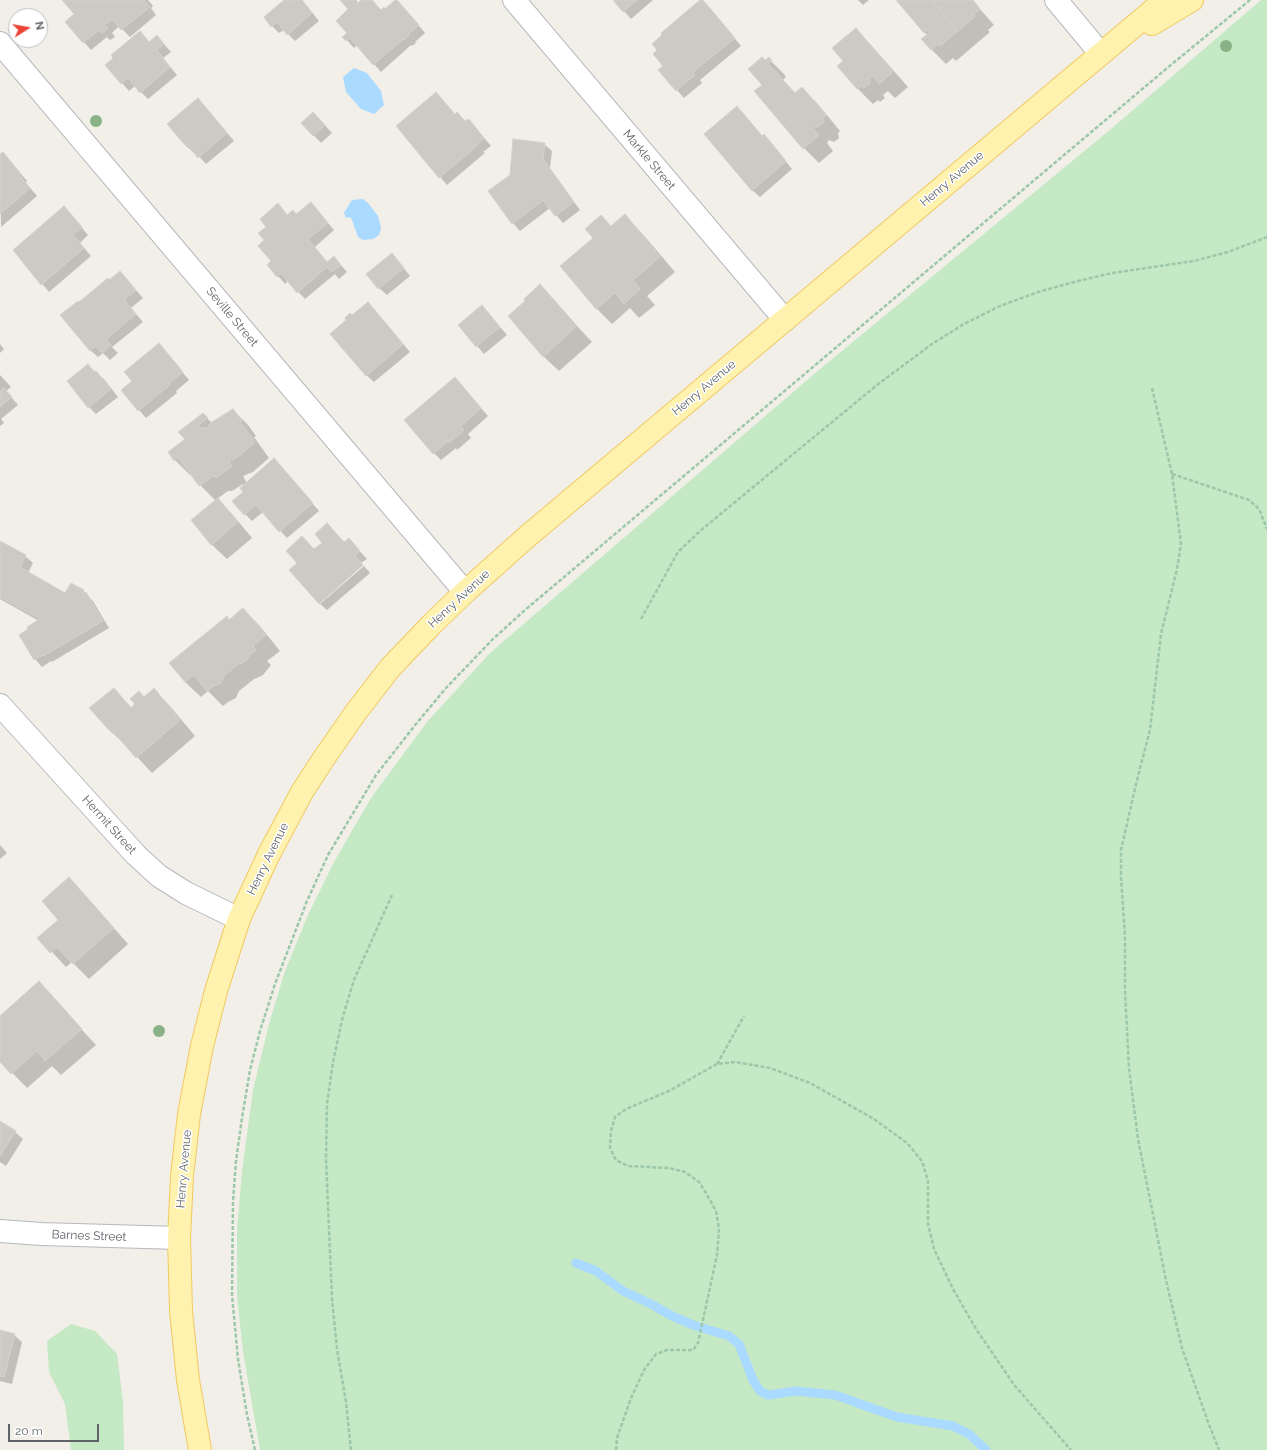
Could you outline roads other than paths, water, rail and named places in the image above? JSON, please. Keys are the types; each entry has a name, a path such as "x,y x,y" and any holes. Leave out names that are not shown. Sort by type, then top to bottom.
{"main road":[{"name":"Henry Avenue","path":"201,1449 188,1380 182,1326 179,1238 182,1176 191,1106 202,1046 214,998 239,919 269,854 302,792 324,758 356,712 390,668 465,592 529,535 1165,0"},
{"path":"1101,54 1192,0"}],"street":[{"name":"Markle Street","path":"514,0 785,320"},
{"path":"1056,0 1101,54"},
{"name":"Seville Street","path":"0,43 465,592"},
{"name":"Hermit Street","path":"0,704 136,854 159,876 186,893 239,919"},
{"name":"Barnes Street","path":"0,1231 41,1234 179,1238"}],"water":[{"path":"354,68 367,73 381,91 384,105 374,114 361,109 346,92 343,77"},
{"path":"363,199 378,216 380,223 381,229 379,235 373,239 363,240 358,237 352,220 350,217 346,218 344,213 352,200"}],"waterway":[{"path":"576,1263 596,1271 623,1291 670,1315 693,1325 729,1336 739,1344 753,1380 760,1391 768,1395 796,1391 835,1395 897,1417 953,1426 969,1434 986,1450"}]}
